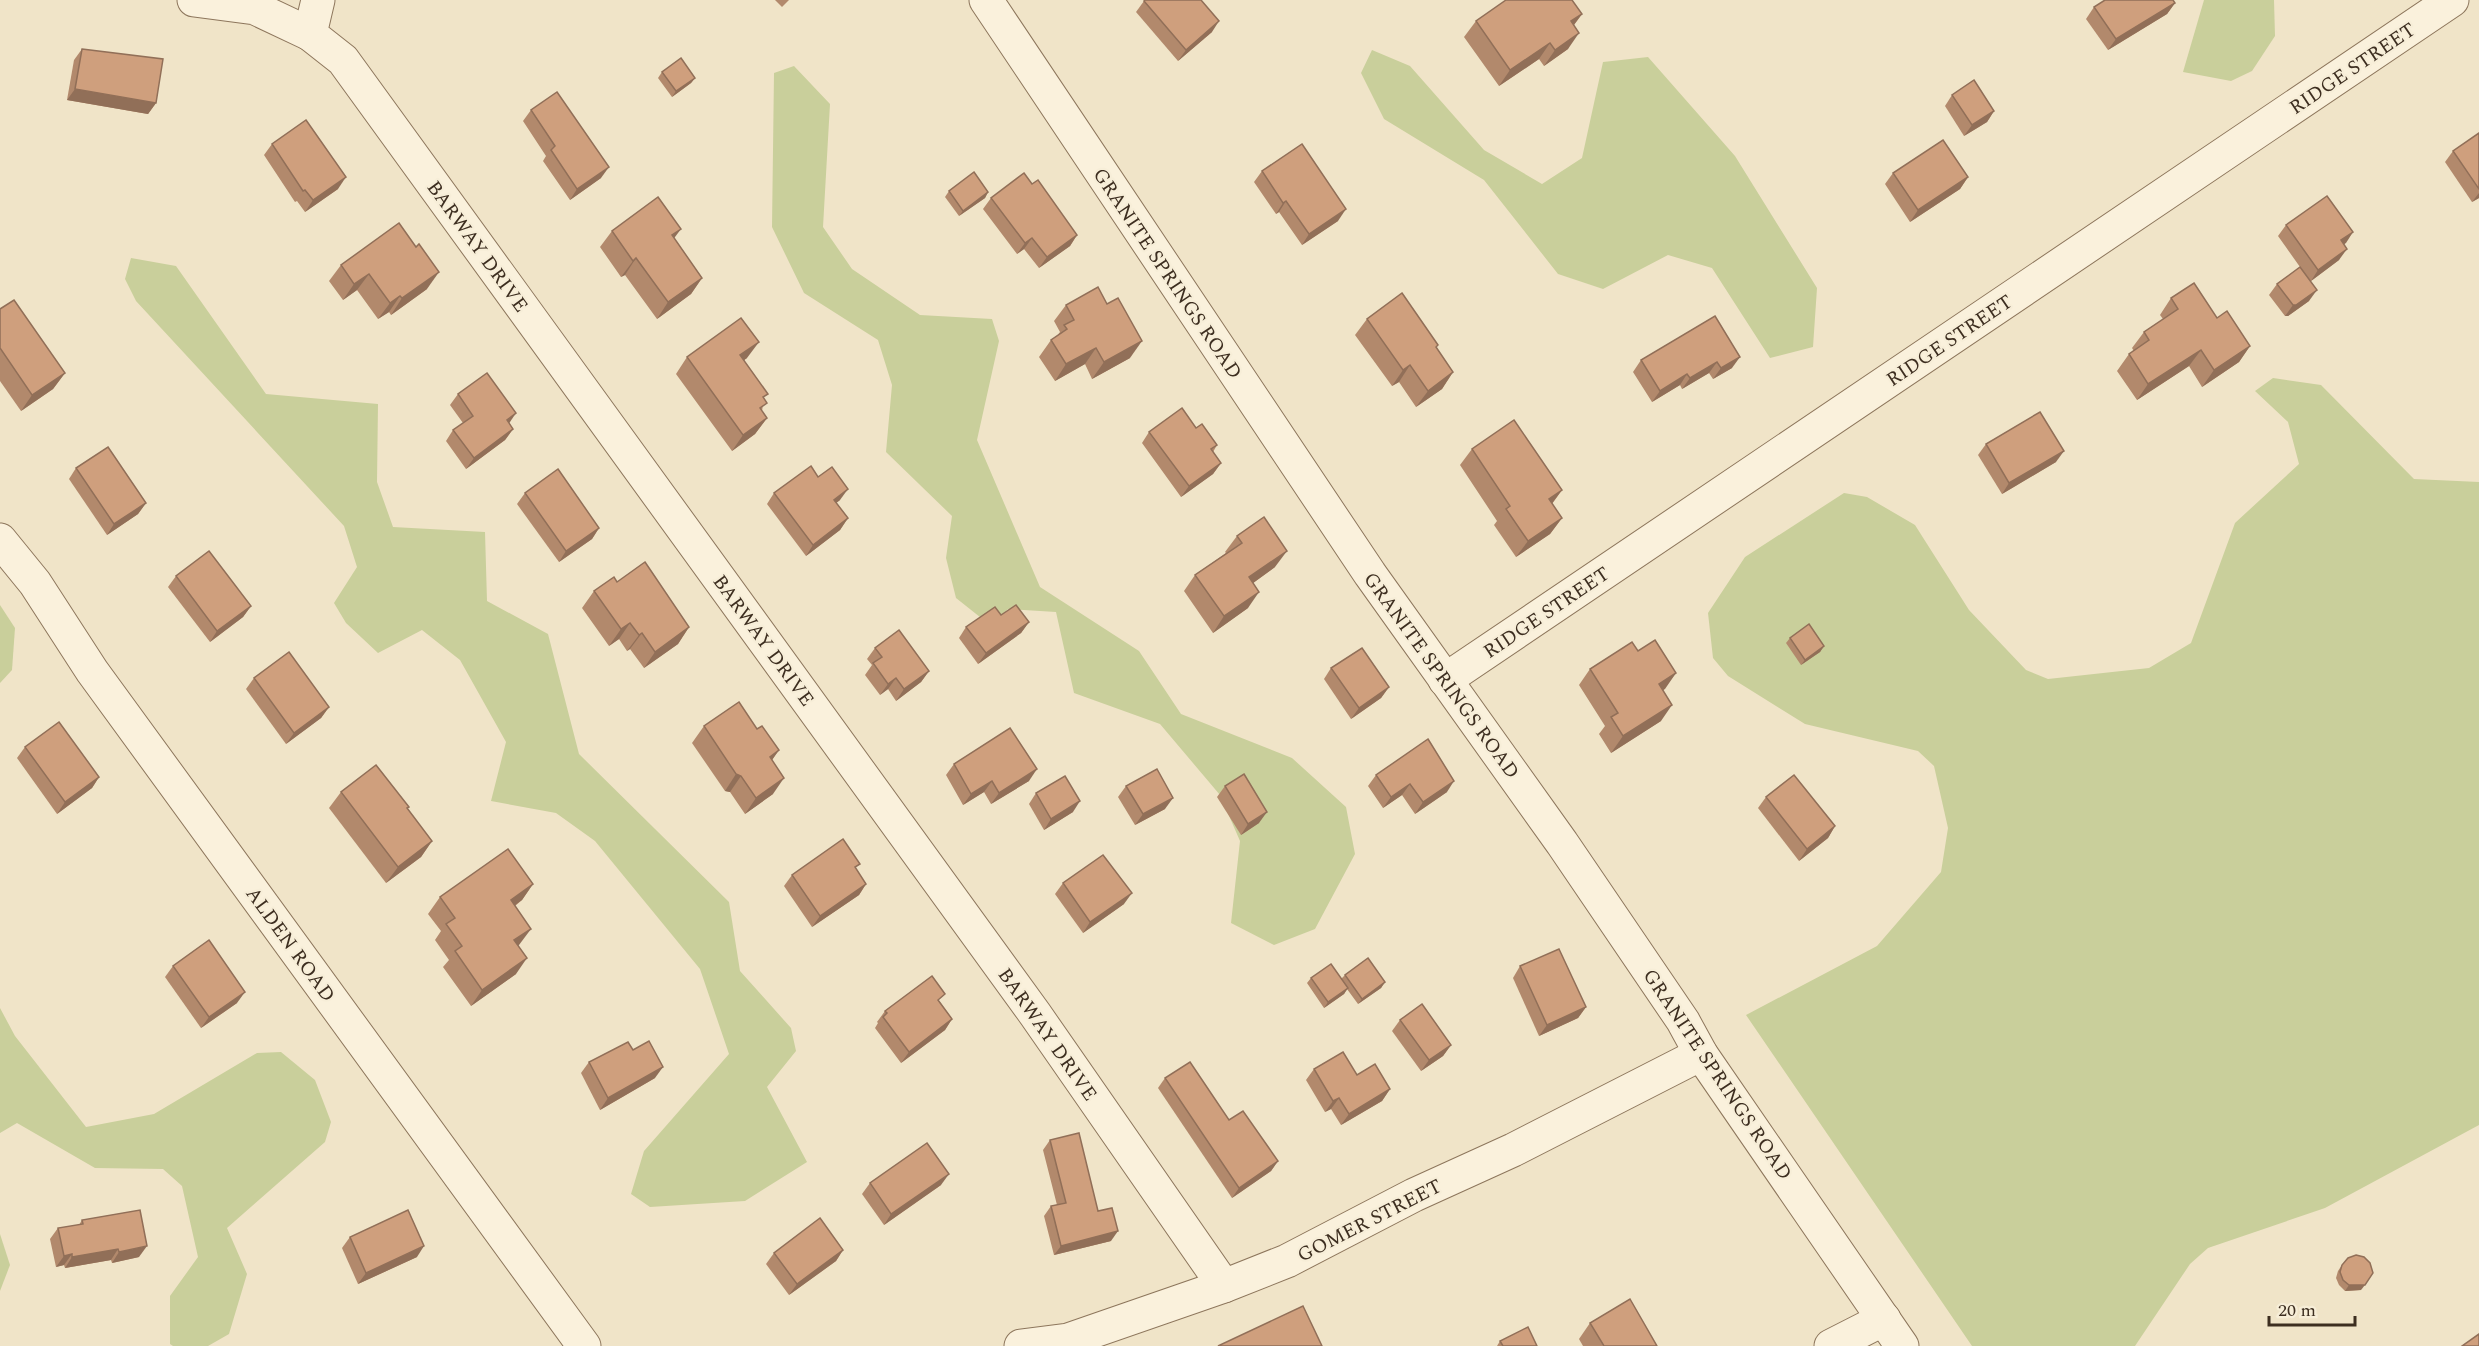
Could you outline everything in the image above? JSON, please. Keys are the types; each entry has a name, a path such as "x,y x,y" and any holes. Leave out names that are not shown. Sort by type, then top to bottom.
{"street":[{"name":"BARWAY DRIVE","path":"194,0 255,8 310,34 344,60 1035,1014 1224,1286"},
{"path":"310,34 318,0"},
{"name":"GRANITE SPRINGS ROAD","path":"986,0 1370,574 1576,863 1683,1021 1701,1054 1902,1346"},
{"name":"RIDGE STREET","path":"1445,680 2452,0"},
{"name":"ALDEN ROAD","path":"0,540 35,583 99,680 584,1346"},
{"name":"GOMER STREET","path":"1021,1346 1068,1340 1224,1286 1287,1261 1414,1195 1513,1150 1701,1054"},
{"path":"1831,1346 1884,1319"}],"green space":[{"path":"2204,0 2274,0 2275,36 2252,71 2231,81 2183,72"},
{"path":"1372,50 1410,66 1484,150 1542,184 1582,158 1603,62 1648,57 1735,156 1817,288 1813,347 1770,358 1712,268 1668,255 1603,289 1558,274 1484,180 1384,119 1361,73"},
{"path":"794,66 830,104 823,227 852,269 920,315 992,319 999,341 977,440 1040,587 1139,651 1181,714 1292,758 1346,807 1355,854 1315,929 1274,945 1231,923 1240,841 1220,795 1160,724 1074,693 1056,612 1008,609 990,625 956,598 946,558 952,516 886,452 892,385 878,340 804,293 772,227 774,73"},
{"path":"131,258 176,266 266,394 378,404 377,482 393,527 485,532 487,601 548,634 579,754 729,902 740,971 791,1028 796,1051 767,1087 807,1162 745,1201 650,1207 631,1194 644,1151 729,1054 700,969 595,841 556,813 491,801 506,742 460,660 422,630 378,653 346,623 334,603 357,567 344,526 136,301 125,279"},
{"path":"2273,378 2321,385 2414,479 2479,482 2479,1125 2325,1208 2208,1248 2190,1264 2135,1346 1972,1346 1746,1015 1877,946 1941,872 1948,828 1934,766 1918,751 1805,724 1728,676 1713,658 1708,613 1745,557 1844,493 1867,497 1915,525 1969,610 2026,670 2048,679 2149,668 2191,643 2235,523 2299,464 2288,422 2255,391"},
{"path":"0,605 15,628 12,670 0,683"},
{"path":"0,1008 15,1036 86,1127 154,1114 257,1053 281,1052 315,1080 331,1122 325,1142 227,1228 247,1274 229,1334 208,1346 173,1346 170,1344 170,1296 198,1257 182,1186 163,1169 95,1168 17,1123 0,1133"},
{"path":"0,1234 10,1265 0,1291"}],"building":[{"path":"1145,0 1201,0 1219,21 1186,50"},
{"path":"1506,0 1572,0 1582,14 1571,21 1579,33 1555,50 1550,43 1510,70 1476,21"},
{"path":"2105,0 2173,0 2175,3 2116,39 2094,7"},
{"path":"82,49 163,59 156,103 75,89"},
{"path":"681,58 695,78 676,91 662,72"},
{"path":"1974,80 1994,111 1972,125 1952,95"},
{"path":"557,92 609,167 577,189 551,150 555,146 531,110"},
{"path":"306,120 346,177 313,200 305,190 303,191 272,144"},
{"path":"2479,133 2479,189 2453,151"},
{"path":"1943,140 1968,177 1918,210 1893,173"},
{"path":"1302,144 1346,209 1309,234 1286,201 1283,203 1262,171"},
{"path":"974,172 988,192 963,211 949,191"},
{"path":"1024,173 1032,184 1038,180 1077,235 1047,257 1032,238 1025,243 991,198"},
{"path":"2327,196 2353,232 2341,240 2347,249 2318,270 2286,225"},
{"path":"658,197 681,229 672,235 702,278 668,302 636,258 633,261 612,231"},
{"path":"399,223 416,247 419,244 439,272 402,298 400,296 390,303 369,274 354,284 341,265"},
{"path":"2300,267 2317,290 2293,305 2277,284"},
{"path":"2194,283 2217,318 2227,311 2250,346 2214,370 2201,350 2148,384 2129,354 2149,340 2144,332 2178,309 2171,298"},
{"path":"1098,287 1107,304 1118,298 1142,341 1104,362 1096,348 1066,364 1051,340 1067,329 1064,325 1074,320 1066,305"},
{"path":"1402,293 1438,345 1436,347 1453,372 1428,391 1410,365 1403,370 1367,319"},
{"path":"14,300 65,373 32,395 0,348 0,309"},
{"path":"1715,316 1740,357 1721,368 1717,362 1690,378 1687,374 1660,391 1641,360"},
{"path":"741,318 759,342 740,355 768,394 763,397 767,403 760,408 767,418 743,435 687,357"},
{"path":"487,373 516,413 507,420 513,429 474,458 453,430 473,416 458,394"},
{"path":"1182,408 1196,428 1202,424 1217,445 1211,449 1221,463 1189,486 1149,432"},
{"path":"2040,412 2064,451 2009,483 1986,444"},
{"path":"1514,420 1562,490 1549,499 1562,518 1528,541 1506,509 1510,506 1472,449"},
{"path":"108,447 146,503 114,524 76,468"},
{"path":"811,466 818,477 832,467 848,489 834,500 848,518 813,545 774,493"},
{"path":"558,469 599,528 566,551 525,493"},
{"path":"1264,517 1287,551 1249,577 1259,592 1224,616 1195,575 1242,543 1237,536"},
{"path":"209,551 251,606 217,631 176,576"},
{"path":"645,562 689,627 655,652 642,633 639,635 630,623 621,629 594,591 614,577 617,582"},
{"path":"1016,605 1029,622 986,653 966,627 995,607 1001,615"},
{"path":"1809,624 1824,646 1805,660 1790,638"},
{"path":"899,630 929,671 904,689 896,678 888,684 873,663 882,657 875,648"},
{"path":"1655,640 1676,673 1659,684 1672,705 1623,736 1611,717 1618,713 1590,669 1632,642 1638,651"},
{"path":"1362,648 1389,687 1359,708 1331,668"},
{"path":"289,652 329,707 294,733 254,678"},
{"path":"739,702 757,729 762,726 779,750 770,757 784,778 756,798 741,776 736,774 704,726"},
{"path":"59,722 99,777 65,802 25,747"},
{"path":"1010,728 1037,769 999,793 992,781 971,794 954,764"},
{"path":"1428,739 1454,781 1423,802 1410,784 1391,797 1376,775"},
{"path":"376,765 432,841 398,867 341,792"},
{"path":"1157,769 1173,798 1143,814 1126,786"},
{"path":"1244,774 1267,812 1248,824 1225,786"},
{"path":"1794,775 1835,826 1807,849 1766,797"},
{"path":"1065,776 1080,801 1051,819 1036,793"},
{"path":"843,839 860,864 855,867 866,884 820,916 792,875"},
{"path":"508,849 533,884 511,900 531,929 514,940 527,958 482,990 455,951 462,946 446,924 455,918 440,897"},
{"path":"1103,855 1132,893 1090,922 1063,883"},
{"path":"209,940 245,992 209,1017 173,966"},
{"path":"1559,949 1586,1007 1547,1025 1520,966"},
{"path":"1368,958 1385,982 1362,999 1345,975"},
{"path":"1331,964 1348,988 1328,1002 1311,978"},
{"path":"932,976 945,994 938,1000 952,1019 909,1052 883,1017 887,1013 885,1011"},
{"path":"1422,1004 1451,1045 1429,1060 1400,1020"},
{"path":"649,1041 663,1067 608,1098 589,1062 628,1042 633,1050"},
{"path":"1343,1052 1357,1075 1375,1064 1390,1089 1349,1114 1339,1098 1333,1101 1314,1069"},
{"path":"1190,1062 1229,1120 1243,1111 1278,1161 1239,1188 1165,1078"},
{"path":"1079,1133 1098,1211 1112,1208 1118,1231 1061,1246 1051,1206 1066,1203 1050,1140"},
{"path":"927,1143 949,1174 891,1214 870,1183"},
{"path":"140,1210 147,1246 119,1252 118,1249 72,1257 72,1254 64,1256 58,1228 83,1224 82,1220"},
{"path":"408,1210 424,1246 366,1273 350,1237"},
{"path":"820,1218 843,1250 797,1284 774,1253"},
{"path":"2356,1255 2364,1257 2370,1263 2373,1273 2365,1285 2349,1285 2343,1280 2340,1272 2348,1258"},
{"path":"1630,1299 1657,1346 1604,1346 1590,1323"},
{"path":"1303,1306 1322,1346 1218,1346"},
{"path":"1528,1327 1537,1346 1503,1346 1500,1341"},
{"path":"2479,1334 2479,1346 2462,1346"}]}
